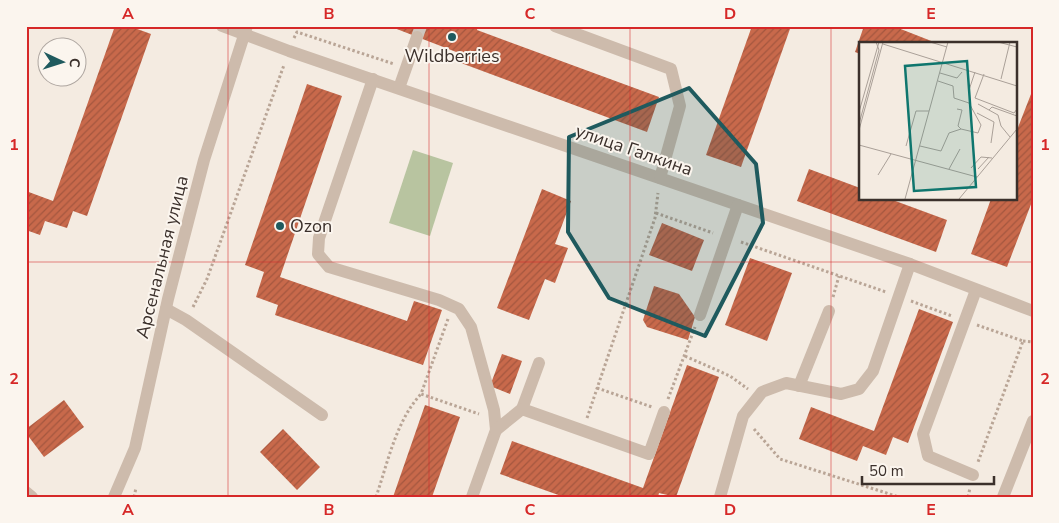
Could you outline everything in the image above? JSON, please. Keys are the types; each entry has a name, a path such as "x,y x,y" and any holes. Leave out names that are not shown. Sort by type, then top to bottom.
{"street":[{"name":"улица Галкина","path":"222,26 245,30 289,51 910,264 1033,311"},
{"path":"556,26 671,69 680,106 660,178"},
{"name":"Арсенальная улица","path":"114,497 136,448 166,309 204,160 245,30"},
{"path":"399,88 417,37"},
{"path":"373,79 323,225 319,238 318,254 329,267 453,306 459,309 471,327 496,424 472,497"},
{"path":"700,315 738,205"},
{"path":"720,497 743,416 762,392 786,383 841,394 859,388 873,371 910,264"},
{"path":"973,475 928,456 923,434 976,290"},
{"path":"166,309 186,320 322,416"},
{"path":"799,386 829,311"},
{"path":"496,424 522,410 539,363"},
{"path":"522,410 649,454 664,412"},
{"path":"1003,497 1033,421"},
{"path":"26,492 32,497"}],"path":[{"path":"186,320 207,279 297,32 406,69"},
{"path":"583,430 655,218 660,178"},
{"path":"829,311 839,276"},
{"path":"376,497 403,420 410,406 421,394 453,306"},
{"path":"597,388 664,412 700,315"},
{"path":"1023,342 1033,342"},
{"path":"685,356 730,376 758,398"},
{"path":"421,394 496,424"},
{"path":"743,416 780,459 898,497"},
{"path":"134,497 136,487"}],"highlighted area":[{"path":"689,88 756,164 763,223 705,336 609,298 568,232 569,137"}],"green space":[{"path":"413,150 453,163 430,236 389,223"}],"building":[{"path":"115,26 129,26 151,34 87,216 73,211 67,228 45,221 40,235 26,230 26,191 53,201"},
{"path":"389,26 478,26 477,30 659,97 647,132 461,63 464,55"},
{"path":"752,26 791,26 741,167 706,155"},
{"path":"864,26 893,26 934,42 859,42 859,54 855,52"},
{"path":"307,84 342,96 280,277 407,321 414,301 442,310 423,365 275,315 278,305 256,297 264,272 245,265"},
{"path":"1033,89 1033,199 1007,267 971,254 991,200 1016,200 1016,132"},
{"path":"809,169 859,188 859,200 893,200 947,220 936,252 797,201"},
{"path":"542,189 571,201 555,244 568,248 555,283 545,279 529,320 497,308"},
{"path":"662,223 704,240 692,271 649,255"},
{"path":"750,258 792,273 767,341 725,325"},
{"path":"654,286 679,294 695,317 688,340 647,327 643,320"},
{"path":"919,309 953,322 908,443 893,437 886,455 863,446 857,461 799,439 811,407 874,431"},
{"path":"502,354 522,361 510,394 490,386"},
{"path":"687,365 719,377 676,497 659,493 658,497 564,497 500,474 512,441 643,488"},
{"path":"64,400 84,427 44,457 26,433 26,429"},
{"path":"425,405 460,417 432,497 393,497"},
{"path":"283,429 320,467 297,490 260,452"}],"tunnel":[{"path":"417,37 421,26"}],"place":[{"name":"Wildberries","path":"452,37"},
{"name":"Ozon","path":"280,226"}]}
